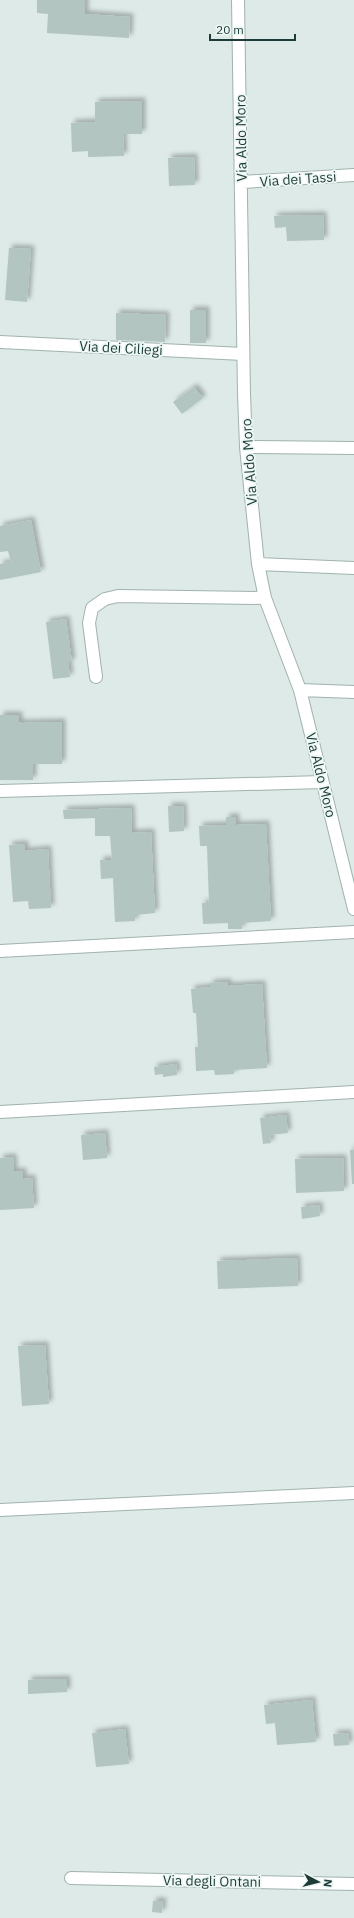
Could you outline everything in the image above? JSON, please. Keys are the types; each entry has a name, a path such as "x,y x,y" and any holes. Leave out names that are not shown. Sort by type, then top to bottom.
{"street":[{"name":"Via Aldo Moro","path":"238,0 242,182 243,354 246,447 258,564 265,598 300,690 322,782 350,876 354,909"},
{"name":"Via dei Tassi","path":"242,182 354,175"},
{"name":"Via dei Ciliegi","path":"0,342 243,354"},
{"path":"246,447 354,448"},
{"path":"258,564 354,568"},
{"path":"96,677 89,624 92,608 105,599 118,596 265,598"},
{"path":"300,690 354,692"},
{"path":"0,791 322,782"},
{"path":"0,951 354,932"},
{"path":"0,1112 354,1092"},
{"path":"0,1510 354,1493"},
{"name":"Via degli Ontani","path":"71,1878 354,1884"}],"building":[{"path":"37,0 85,0 85,14 130,17 129,38 47,33 48,14 37,13"},
{"path":"142,101 142,134 123,134 124,156 88,157 88,151 72,152 71,123 95,122 95,102"},
{"path":"194,157 195,185 169,186 168,158"},
{"path":"323,215 324,240 287,241 286,227 275,228 274,216"},
{"path":"9,248 31,249 27,302 5,300"},
{"path":"190,310 206,310 206,343 190,343"},
{"path":"116,313 166,315 165,342 116,340"},
{"path":"194,387 203,398 182,414 173,402"},
{"path":"31,520 41,572 0,580 0,564 11,562 8,551 0,552 0,526"},
{"path":"66,619 72,662 68,662 70,677 53,679 46,622"},
{"path":"0,715 19,715 19,722 22,723 62,722 62,764 33,764 33,780 0,780"},
{"path":"168,806 183,806 184,831 169,832"},
{"path":"131,808 132,833 151,832 155,913 135,915 135,921 115,922 113,878 101,879 100,860 112,860 110,836 95,836 95,818 64,819 63,810"},
{"path":"226,817 236,817 236,825 266,824 271,921 242,923 242,929 228,929 228,923 203,924 202,903 209,903 207,846 200,846 199,826 226,825"},
{"path":"25,844 25,851 48,849 51,908 29,909 28,901 13,902 9,845"},
{"path":"228,982 228,986 262,984 267,1068 234,1070 234,1074 215,1075 214,1070 196,1071 195,1047 198,1047 196,1013 193,1013 191,989 210,987 210,983"},
{"path":"176,1064 177,1075 163,1077 163,1074 155,1075 154,1067"},
{"path":"286,1115 288,1133 270,1135 271,1143 263,1144 260,1118"},
{"path":"105,1133 107,1158 83,1160 81,1135"},
{"path":"350,1150 354,1150 354,1184 352,1184"},
{"path":"13,1157 14,1172 23,1171 23,1179 32,1178 34,1208 0,1210 0,1158"},
{"path":"343,1158 344,1191 296,1193 295,1159"},
{"path":"319,1205 320,1216 302,1219 301,1207"},
{"path":"297,1258 298,1286 218,1289 217,1261"},
{"path":"45,1345 49,1404 22,1406 18,1346"},
{"path":"67,1679 67,1692 28,1694 28,1680"},
{"path":"312,1700 316,1742 277,1745 275,1723 266,1724 264,1705"},
{"path":"125,1729 129,1764 96,1767 92,1733"},
{"path":"348,1733 349,1745 334,1746 333,1734"},
{"path":"153,1901 163,1901 162,1913 152,1912"}]}
